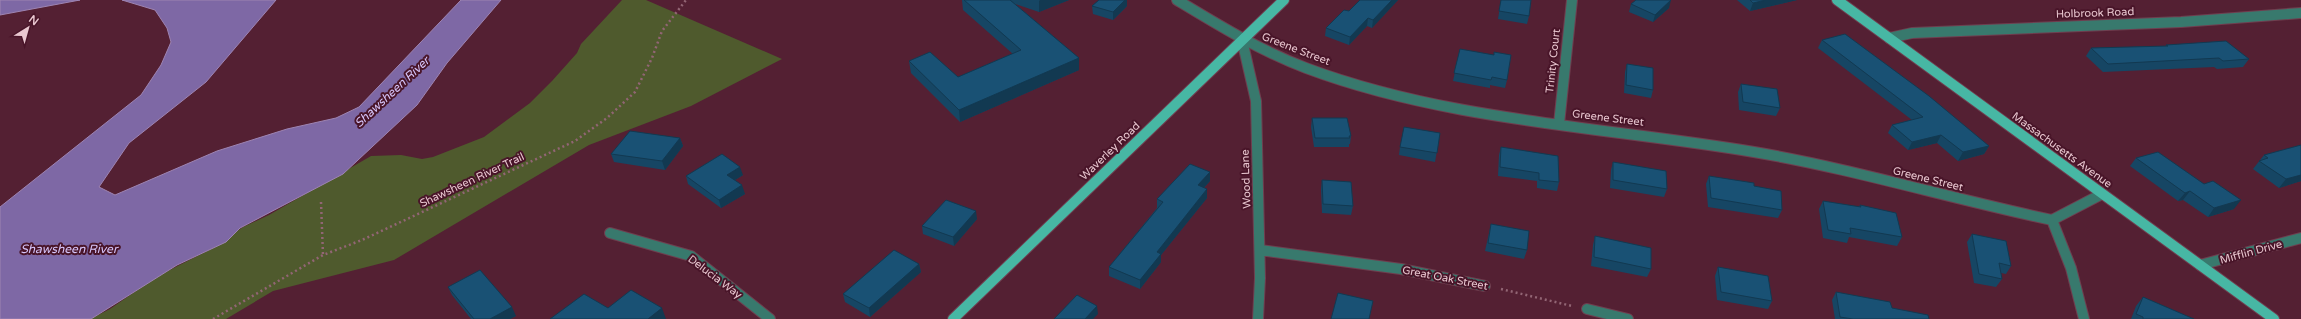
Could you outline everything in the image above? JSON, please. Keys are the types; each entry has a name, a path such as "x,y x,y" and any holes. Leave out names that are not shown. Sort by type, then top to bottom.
{"main road":[{"name":"Waverley Road","path":"953,319 1284,0"},
{"name":"Massachusetts Avenue","path":"1837,0 2274,319"}],"street":[{"name":"Greene Street","path":"1177,0 1242,40 1289,62 1375,88 1460,108 1558,124 1756,152 2052,220"},
{"name":"Trinity Court","path":"1558,124 1572,0"},
{"name":"Holbrook Road","path":"1889,38 1912,33 2181,22 2301,13"},
{"name":"Wood Lane","path":"1242,40 1256,101 1260,250 1258,319"},
{"path":"2084,319 2071,268 2052,220 2102,194"},
{"name":"Delucia Way","path":"610,233 691,256 770,319"},
{"name":"Mifflin Drive","path":"2200,265 2301,238"},
{"name":"Great Oak Street","path":"1260,250 1351,261 1442,276 1485,286"},
{"path":"1587,309 1628,319"}],"path":[{"name":"Shawsheen River Trail","path":"213,319 322,255 362,240 575,141 607,118 635,92 652,58 662,31 677,9 686,0"},
{"path":"321,202 322,255"},
{"name":"Great Oak Street","path":"1485,286 1587,309"}],"green space":[{"name":"Shawsheen River","path":"622,0 646,0 782,59 691,106 589,145 394,260 273,291 226,319 90,319 110,309 156,277 213,248 243,227 269,215 371,156 401,155 422,159 433,157 484,137 530,103 552,81 577,53 581,44"}],"water":[{"path":"0,0 80,0 0,15"},
{"name":"Shawsheen River","path":"122,0 276,0 206,82 129,143 99,187 115,195 217,151 287,129 336,118 359,107 461,0 501,0 447,63 417,105 343,174 240,228 226,242 177,265 91,319 0,319 0,207 141,95 161,65 171,42 167,28 155,10"}],"building":[{"path":"964,0 1010,0 1079,58 959,110 909,61 930,52 958,77 1021,50"},
{"path":"1099,0 1125,0 1113,12 1092,6"},
{"path":"1360,0 1392,0 1373,20 1368,18 1350,37 1326,28 1344,10 1349,11"},
{"path":"1501,0 1531,0 1529,16 1499,11"},
{"path":"1636,0 1671,0 1655,15 1631,4"},
{"path":"1750,0 1766,0 1753,3"},
{"path":"1845,34 1929,96 1989,146 1963,152 1941,135 1912,142 1892,125 1923,117 1822,40"},
{"path":"2226,41 2249,59 2223,61 2219,58 2108,64 2091,48 2168,46 2166,45"},
{"path":"1460,49 1494,55 1494,52 1511,55 1507,80 1492,77 1491,80 1454,73"},
{"path":"1627,64 1653,68 1653,90 1626,85"},
{"path":"1741,84 1777,89 1780,108 1743,102"},
{"path":"1312,118 1347,118 1351,136 1349,136 1350,138 1315,138"},
{"path":"1404,127 1440,133 1437,153 1400,147"},
{"path":"630,131 680,138 662,161 611,154"},
{"path":"2301,145 2301,175 2286,179 2259,161 2268,158 2264,155"},
{"path":"1501,147 1558,156 1559,182 1539,180 1539,173 1500,167"},
{"path":"2158,152 2204,184 2213,181 2241,200 2214,208 2190,191 2185,193 2136,158"},
{"path":"722,154 740,167 727,175 742,185 719,200 686,176"},
{"path":"1613,162 1666,171 1667,189 1613,180"},
{"path":"1190,164 1210,172 1198,185 1207,189 1157,252 1161,254 1140,280 1109,267 1163,202 1157,199"},
{"path":"1709,176 1754,183 1754,186 1781,191 1782,210 1711,198"},
{"path":"1322,180 1351,182 1353,206 1323,204"},
{"path":"946,200 976,211 953,237 922,226"},
{"path":"1823,201 1861,207 1860,205 1896,213 1902,237 1850,228 1851,234 1828,230"},
{"path":"1491,224 1529,231 1527,250 1488,243"},
{"path":"1972,234 2006,241 2011,266 1999,263 2002,279 1979,274"},
{"path":"1595,236 1651,248 1651,269 1594,257"},
{"path":"894,250 919,264 869,308 843,294"},
{"path":"1718,267 1768,276 1772,301 1721,292"},
{"path":"480,270 512,307 490,319 474,319 448,287"},
{"path":"631,290 662,308 648,319 550,319 584,294 608,308"},
{"path":"1836,292 1890,302 1892,308 1928,315 1929,319 1853,319 1840,317"},
{"path":"1338,293 1373,301 1369,319 1331,319"},
{"path":"1077,295 1097,306 1085,319 1054,319"},
{"path":"2143,297 2194,319 2143,319 2143,317 2136,314"}]}
